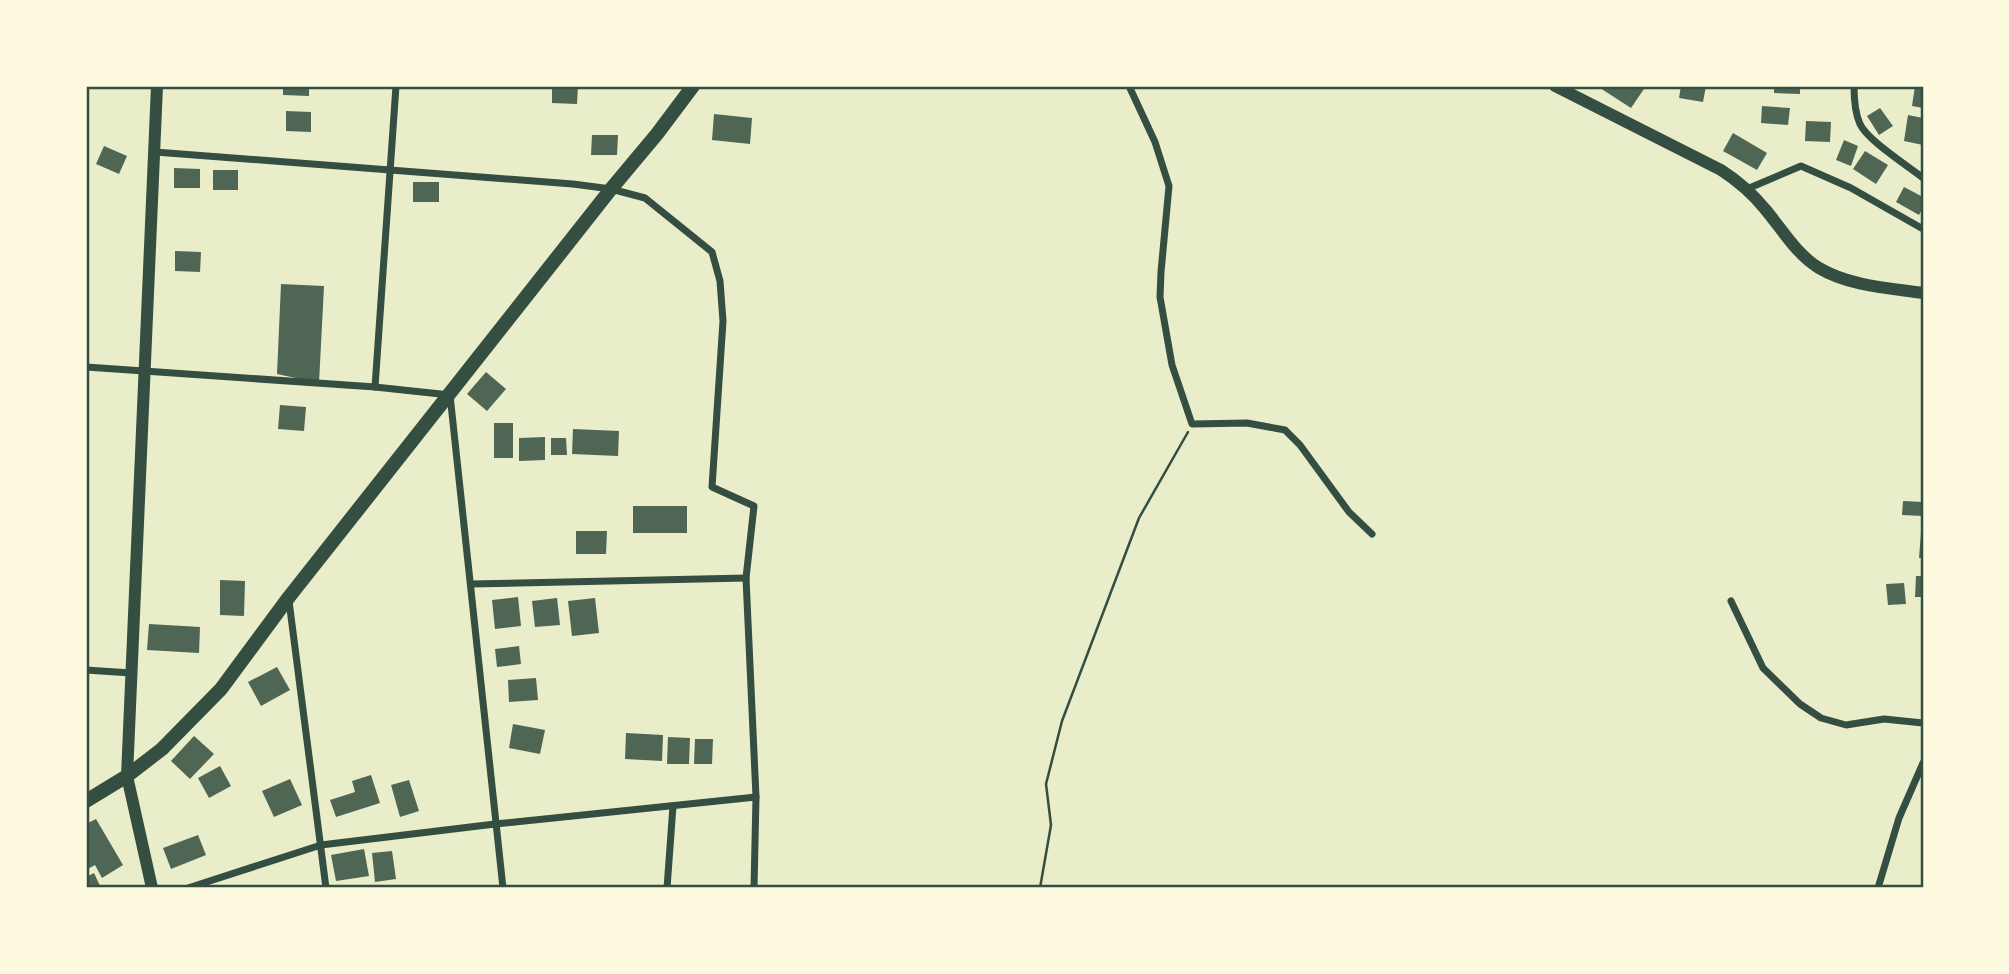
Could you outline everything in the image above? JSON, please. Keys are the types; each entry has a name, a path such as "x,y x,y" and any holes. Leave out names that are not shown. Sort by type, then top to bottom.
{"main road":[{"path":"86,801 127,776 162,749 221,689 289,597 693,86"}],"street":[{"path":"152,888 127,776 157,86"},
{"path":"375,387 396,86"},
{"path":"1129,86 1155,142 1170,186 1160,297 1172,365 1192,424 1247,424 1285,430 1300,445 1349,512 1372,534"},
{"path":"1555,86 1721,170 1747,189 1797,250 1819,268 1845,279 1923,293"},
{"path":"1854,86 1854,103 1860,125 1870,137 1923,178"},
{"path":"155,152 611,189 645,198 712,252 719,281 723,321 712,487 754,506 746,578 756,797 754,888"},
{"path":"1747,189 1801,166 1851,188 1923,229"},
{"path":"86,367 375,387 450,395 503,888"},
{"path":"471,584 746,578"},
{"path":"289,597 326,888"},
{"path":"1731,601 1763,668 1800,704 1821,718 1846,725 1884,719 1923,723"},
{"path":"86,670 131,673"},
{"path":"1878,888 1899,818 1923,763"},
{"path":"188,888 321,845 756,797"},
{"path":"667,888 673,806"}],"path":[{"path":"1040,888 1051,825 1046,784 1062,721 1139,519 1192,424"}],"building":[{"path":"283,86 309,86 309,96 283,95"},
{"path":"552,86 578,86 577,104 552,103"},
{"path":"1646,86 1631,108 1600,88"},
{"path":"1681,86 1706,86 1703,102 1679,98"},
{"path":"1774,86 1800,86 1800,94 1774,93"},
{"path":"1915,86 1923,86 1923,108 1912,106"},
{"path":"1762,106 1790,108 1788,125 1761,123"},
{"path":"1880,108 1893,126 1879,135 1867,116"},
{"path":"286,111 311,112 311,132 286,131"},
{"path":"714,114 752,118 750,144 712,140"},
{"path":"1908,115 1923,118 1923,145 1904,141"},
{"path":"1806,121 1831,122 1830,142 1805,141"},
{"path":"1733,133 1767,153 1757,170 1723,151"},
{"path":"592,135 618,135 617,155 591,155"},
{"path":"1844,140 1858,146 1851,166 1836,160"},
{"path":"104,146 127,156 119,174 96,164"},
{"path":"1865,151 1888,165 1876,184 1853,169"},
{"path":"174,168 200,169 200,188 174,188"},
{"path":"213,170 238,170 238,190 213,190"},
{"path":"413,182 439,182 439,202 413,202"},
{"path":"1904,187 1923,197 1923,208 1919,215 1896,202"},
{"path":"175,251 201,252 200,272 175,271"},
{"path":"281,284 324,286 319,383 277,374"},
{"path":"486,372 506,389 487,411 467,394"},
{"path":"280,405 306,407 304,431 278,429"},
{"path":"494,423 513,423 513,458 494,458"},
{"path":"573,429 619,431 618,456 572,454"},
{"path":"545,437 545,460 519,461 519,438"},
{"path":"551,438 566,438 567,455 551,455"},
{"path":"1903,501 1923,502 1923,516 1902,515"},
{"path":"633,506 687,506 687,533 633,533"},
{"path":"576,531 607,531 606,554 576,554"},
{"path":"1921,533 1923,558 1919,558"},
{"path":"1916,576 1923,576 1923,597 1915,597"},
{"path":"220,580 245,581 244,616 220,615"},
{"path":"1904,583 1906,604 1888,605 1886,584"},
{"path":"518,597 521,626 495,629 492,600"},
{"path":"557,598 560,625 535,627 532,601"},
{"path":"595,598 599,633 572,636 568,601"},
{"path":"149,624 200,627 199,653 147,650"},
{"path":"519,646 521,664 497,667 495,649"},
{"path":"277,667 290,690 261,706 248,682"},
{"path":"536,678 538,700 509,702 508,680"},
{"path":"513,724 545,730 540,754 509,748"},
{"path":"626,733 663,735 662,761 625,759"},
{"path":"194,736 214,754 190,779 171,761"},
{"path":"668,737 690,738 689,764 667,764"},
{"path":"695,739 713,739 712,764 694,764"},
{"path":"220,766 231,786 209,798 198,778"},
{"path":"371,775 380,803 336,817 330,800 355,792 352,781"},
{"path":"290,779 302,805 274,817 262,791"},
{"path":"409,780 419,811 400,817 391,785"},
{"path":"96,819 123,865 102,878 95,865 86,870 86,824"},
{"path":"198,835 206,855 171,869 163,848"},
{"path":"364,849 369,876 336,881 331,855"},
{"path":"392,851 396,879 375,882 372,853"},
{"path":"94,873 101,888 86,888 86,877"}]}
